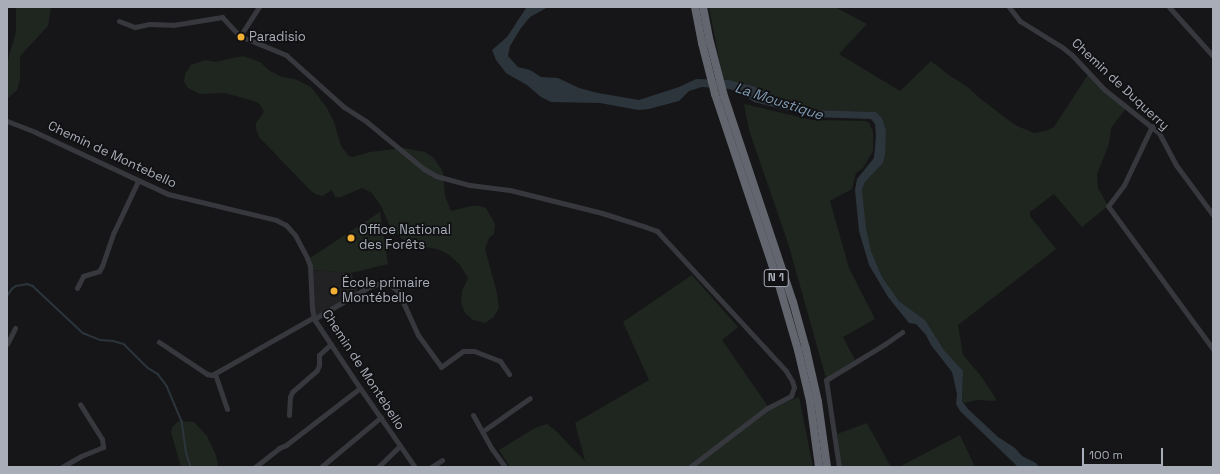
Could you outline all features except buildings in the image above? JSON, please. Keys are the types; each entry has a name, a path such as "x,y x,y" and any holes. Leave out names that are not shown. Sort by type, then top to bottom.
{"highway":[{"name":"N 1","path":"695,7 715,94 779,285 798,350 810,401 819,467"},
{"name":"N 1","path":"703,7 710,42 724,96 793,302 806,349 818,402 827,467"}],"street":[{"path":"240,36 259,7"},
{"name":"Chemin de Duquerry","path":"1009,7 1020,21 1062,47 1105,90 1159,133 1176,165 1213,215"},
{"path":"1169,7 1213,56"},
{"path":"119,21 135,27 149,24 173,25 219,17 224,19 240,36 286,55 344,107 367,122 424,169 436,176 470,185 510,190 602,213 646,226 665,238 713,294 786,372 794,387 791,396 766,409 690,467"},
{"name":"Chemin de Montebello","path":"7,121 35,132 138,181 179,198 276,220 286,225 301,244 310,266 312,308 314,318 415,467"},
{"path":"1152,126 1124,185 1108,206 1213,349"},
{"path":"78,288 83,276 99,271 102,266 114,232 138,181"},
{"path":"159,342 208,374 215,374 367,288 385,280 398,291 418,335 441,367 463,351 474,351 500,361 505,366 509,374"},
{"path":"7,344 15,328"},
{"path":"839,467 826,380 902,332"},
{"path":"290,414 290,397 292,392 317,370 320,365 319,355 331,344"},
{"path":"215,374 227,409"},
{"path":"255,467 278,448 286,445 360,388"},
{"path":"483,431 530,398"},
{"path":"62,467 81,456 103,447 102,439 80,404"},
{"path":"473,415 492,449 505,467"},
{"path":"321,467 381,417"},
{"path":"378,467 400,446"},
{"path":"431,467 442,460"}],"shaded area":[{"path":"16,7 51,7 48,26 20,56 20,79 17,90 7,99 7,63 16,32"},
{"path":"709,7 835,7 867,24 839,54 900,91 931,61 950,76 965,85 1015,125 1034,133 1046,131 1054,127 1089,73 1127,107 1111,128 1109,144 1097,174 1098,188 1108,206 1082,227 1054,194 1030,212 1030,216 1056,249 958,325 963,355 981,376 996,399 995,401 977,400 965,403 962,401 963,371 944,350 925,320 899,301 882,277 871,251 865,228 862,190 865,182 883,163 885,144 882,118 876,112 813,110 773,96 756,87 723,79"},
{"path":"243,56 260,62 270,71 282,77 295,79 311,87 327,108 334,122 341,146 349,156 352,157 370,152 403,148 425,152 434,158 443,172 445,196 451,211 471,206 486,208 495,224 494,234 489,238 485,249 497,293 499,308 494,317 485,323 473,320 465,313 461,303 462,291 468,278 460,265 448,254 437,249 411,244 402,239 389,224 381,206 372,193 362,188 341,197 335,197 332,190 322,196 315,194 308,188 259,137 256,129 256,123 264,112 257,102 225,93 200,94 188,88 184,82 185,74 191,65 205,60 215,62"},
{"path":"744,104 812,120 866,121 869,123 873,132 873,151 863,168 856,173 852,189 830,201 849,268 875,319 843,337 855,360 826,378 788,243 749,130"},
{"path":"380,212 388,264 351,273 312,270 310,258"},
{"name":"École primaire Montébello","path":"310,270 351,273 359,295 315,319"},
{"path":"692,275 738,327 722,340 770,409 799,397 813,467 510,467 499,450 535,428 547,424 555,430 585,461 575,423 649,380 623,322"},
{"path":"179,421 194,422 207,436 215,453 218,463 217,467 181,467 171,432 173,426"},
{"path":"867,423 891,467 840,467 837,434"},
{"path":"960,435 975,467 899,467"}],"water":[{"name":"La Moustique","path":"548,7 530,17 521,28 510,46 508,56 518,67 530,70 541,77 558,78 579,88 639,100 679,87 696,79 729,80 756,87 773,96 813,110 876,112 882,118 886,131 885,155 883,163 865,182 862,190 866,228 871,251 882,277 899,301 925,320 944,350 963,371 962,401 968,409 998,437 1015,448 1022,456 1036,463 1039,467 1018,467 960,411 956,404 957,394 952,372 931,345 926,335 916,324 909,323 888,297 869,265 859,231 855,190 857,179 874,158 876,136 875,124 871,119 814,117 754,102 739,92 729,89 702,87 689,91 679,101 649,109 638,110 600,103 551,102 541,97 527,85 506,73 496,60 492,50 507,37 526,8"}],"waterway":[{"path":"7,296 16,286 27,284 33,286 83,333 100,340 124,344 148,368 158,374 167,386 182,421 186,451 191,467"}],"place":[{"name":"Paradisio","path":"241,37"},
{"name":"Office National des Forêts","path":"351,238"},
{"name":"École primaire Montébello","path":"334,291"}]}
